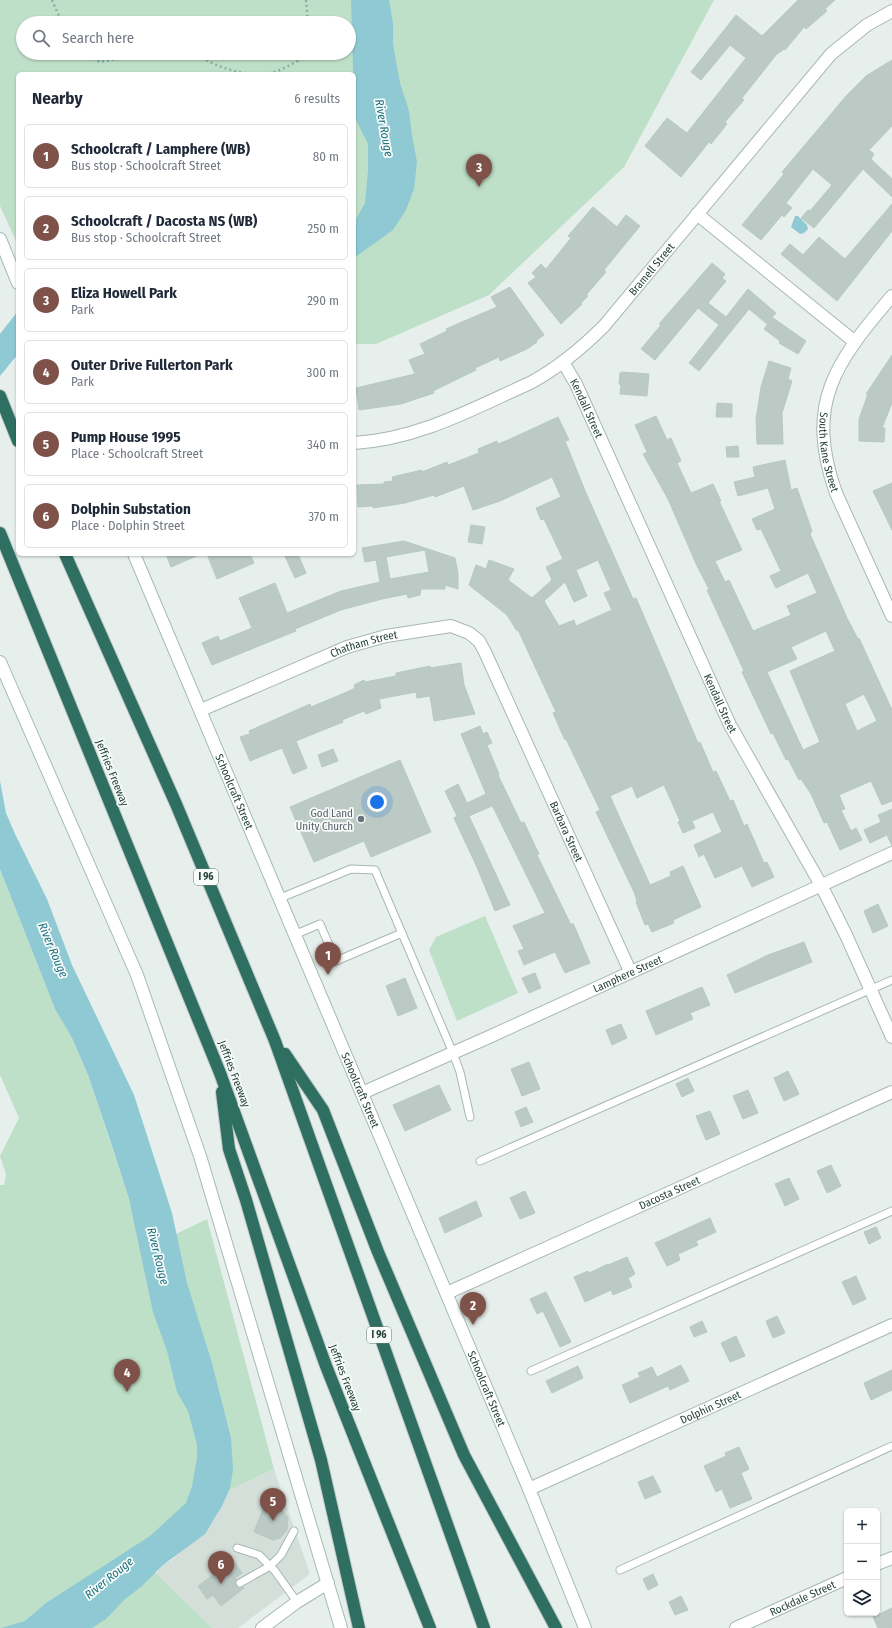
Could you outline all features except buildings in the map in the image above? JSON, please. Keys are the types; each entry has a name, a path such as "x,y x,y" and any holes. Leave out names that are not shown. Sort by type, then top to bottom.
{"highway":[{"path":"0,396 16,436"},
{"name":"Jeffries Freeway","path":"0,533 220,1073 326,1366 430,1628"},
{"name":"I 96","path":"66,556 176,804 275,1041 484,1628"},
{"path":"275,1041 324,1110 378,1252 464,1455 556,1628"},
{"path":"220,1073 229,1150 246,1200 321,1460 359,1628"}],"street":[{"name":"Bramell Street","path":"356,443 386,440 430,428 530,383 580,349 604,326 831,54 866,25 892,11"},
{"path":"697,214 855,342"},
{"path":"0,239 16,279"},
{"name":"South Kane Street","path":"892,296 843,358 830,386 824,418 825,454 836,492 892,616"},
{"name":"Kendall Street","path":"563,362 573,377 730,725 821,885 846,934 892,1037"},
{"name":"Schoolcraft Street","path":"135,556 278,899 362,1093 529,1489 585,1628"},
{"name":"Chatham Street","path":"200,710 360,643 443,626 458,628 469,633 478,641 503,691"},
{"path":"0,662 137,975 200,1156 341,1628"},
{"name":"Barbara Street","path":"503,691 630,971"},
{"name":"Lamphere Street","path":"362,1093 892,853"},
{"name":"Dacosta Street","path":"446,1294 892,1092"},
{"name":"Dolphin Street","path":"529,1489 892,1325"},
{"path":"880,1563 892,1558"},
{"name":"Rockdale Street","path":"736,1628 844,1579"},
{"path":"262,1628 297,1602 328,1583"}],"lane":[{"path":"278,899 351,869 375,870 453,1053 460,1072 470,1117"},
{"path":"294,934 320,924 336,961 402,933"},
{"path":"480,1162 892,980"},
{"path":"531,1371 892,1211"},
{"path":"620,1570 892,1446"},
{"path":"240,1583 270,1566 281,1555 294,1531"},
{"path":"237,1548 259,1555 290,1590 297,1602"}],"path":[{"path":"52,0 59,16"},
{"path":"306,0 307,16"},
{"path":"95,60 100,62 112,60"},
{"path":"205,60 215,66 241,72"},
{"path":"272,72 289,66 300,60"}],"shaded area":[{"path":"274,1469 310,1574 238,1628 212,1628 156,1574 163,1565 173,1559 216,1517 228,1490"}],"green space":[{"path":"0,0 714,0 624,167 489,295 376,344 356,344 356,72 16,72 16,241 0,206"},
{"path":"0,869 55,1009 72,1038 88,1075 129,1199 141,1251 207,1219 274,1469 197,1505 138,1556 212,1628 0,1628 0,1185 4,1185 6,1174 0,1156 19,1118 0,1075"},
{"path":"485,916 518,993 457,1021 429,950 436,937"}],"water":[{"name":"River Rouge","path":"351,0 389,0 393,23 393,44 400,83 409,111 417,162 414,189 406,210 393,230 356,257 356,219 365,203 368,171 368,144 356,120 356,72 353,72 353,60 356,60 356,16 351,16"},
{"path":"795,216 798,216 807,225 808,229 804,233 800,234 791,227"},
{"path":"16,314 16,356 0,376 0,334"},
{"name":"River Rouge","path":"0,781 6,813 47,899 72,965 134,1095 172,1213 187,1283 212,1363 231,1438 233,1470 230,1488 222,1506 205,1534 163,1565 142,1586 124,1600 106,1619 92,1628 1,1628 25,1621 46,1603 150,1536 186,1503 192,1486 197,1458 197,1445 188,1411 177,1392 167,1351 153,1312 129,1199 88,1075 72,1038 55,1009 0,869"}],"place":[{"name":"Eliza Howell Park","path":"479,187"},
{"name":"God Land Unity Church","path":"361,819"},
{"name":"Schoolcraft / Lamphere (WB)","path":"328,975"},
{"name":"Schoolcraft / Dacosta NS (WB)","path":"473,1325"},
{"name":"Outer Drive Fullerton Park","path":"127,1392"},
{"name":"Pump House 1995","path":"273,1521"},
{"name":"Dolphin Substation","path":"221,1584"}]}
